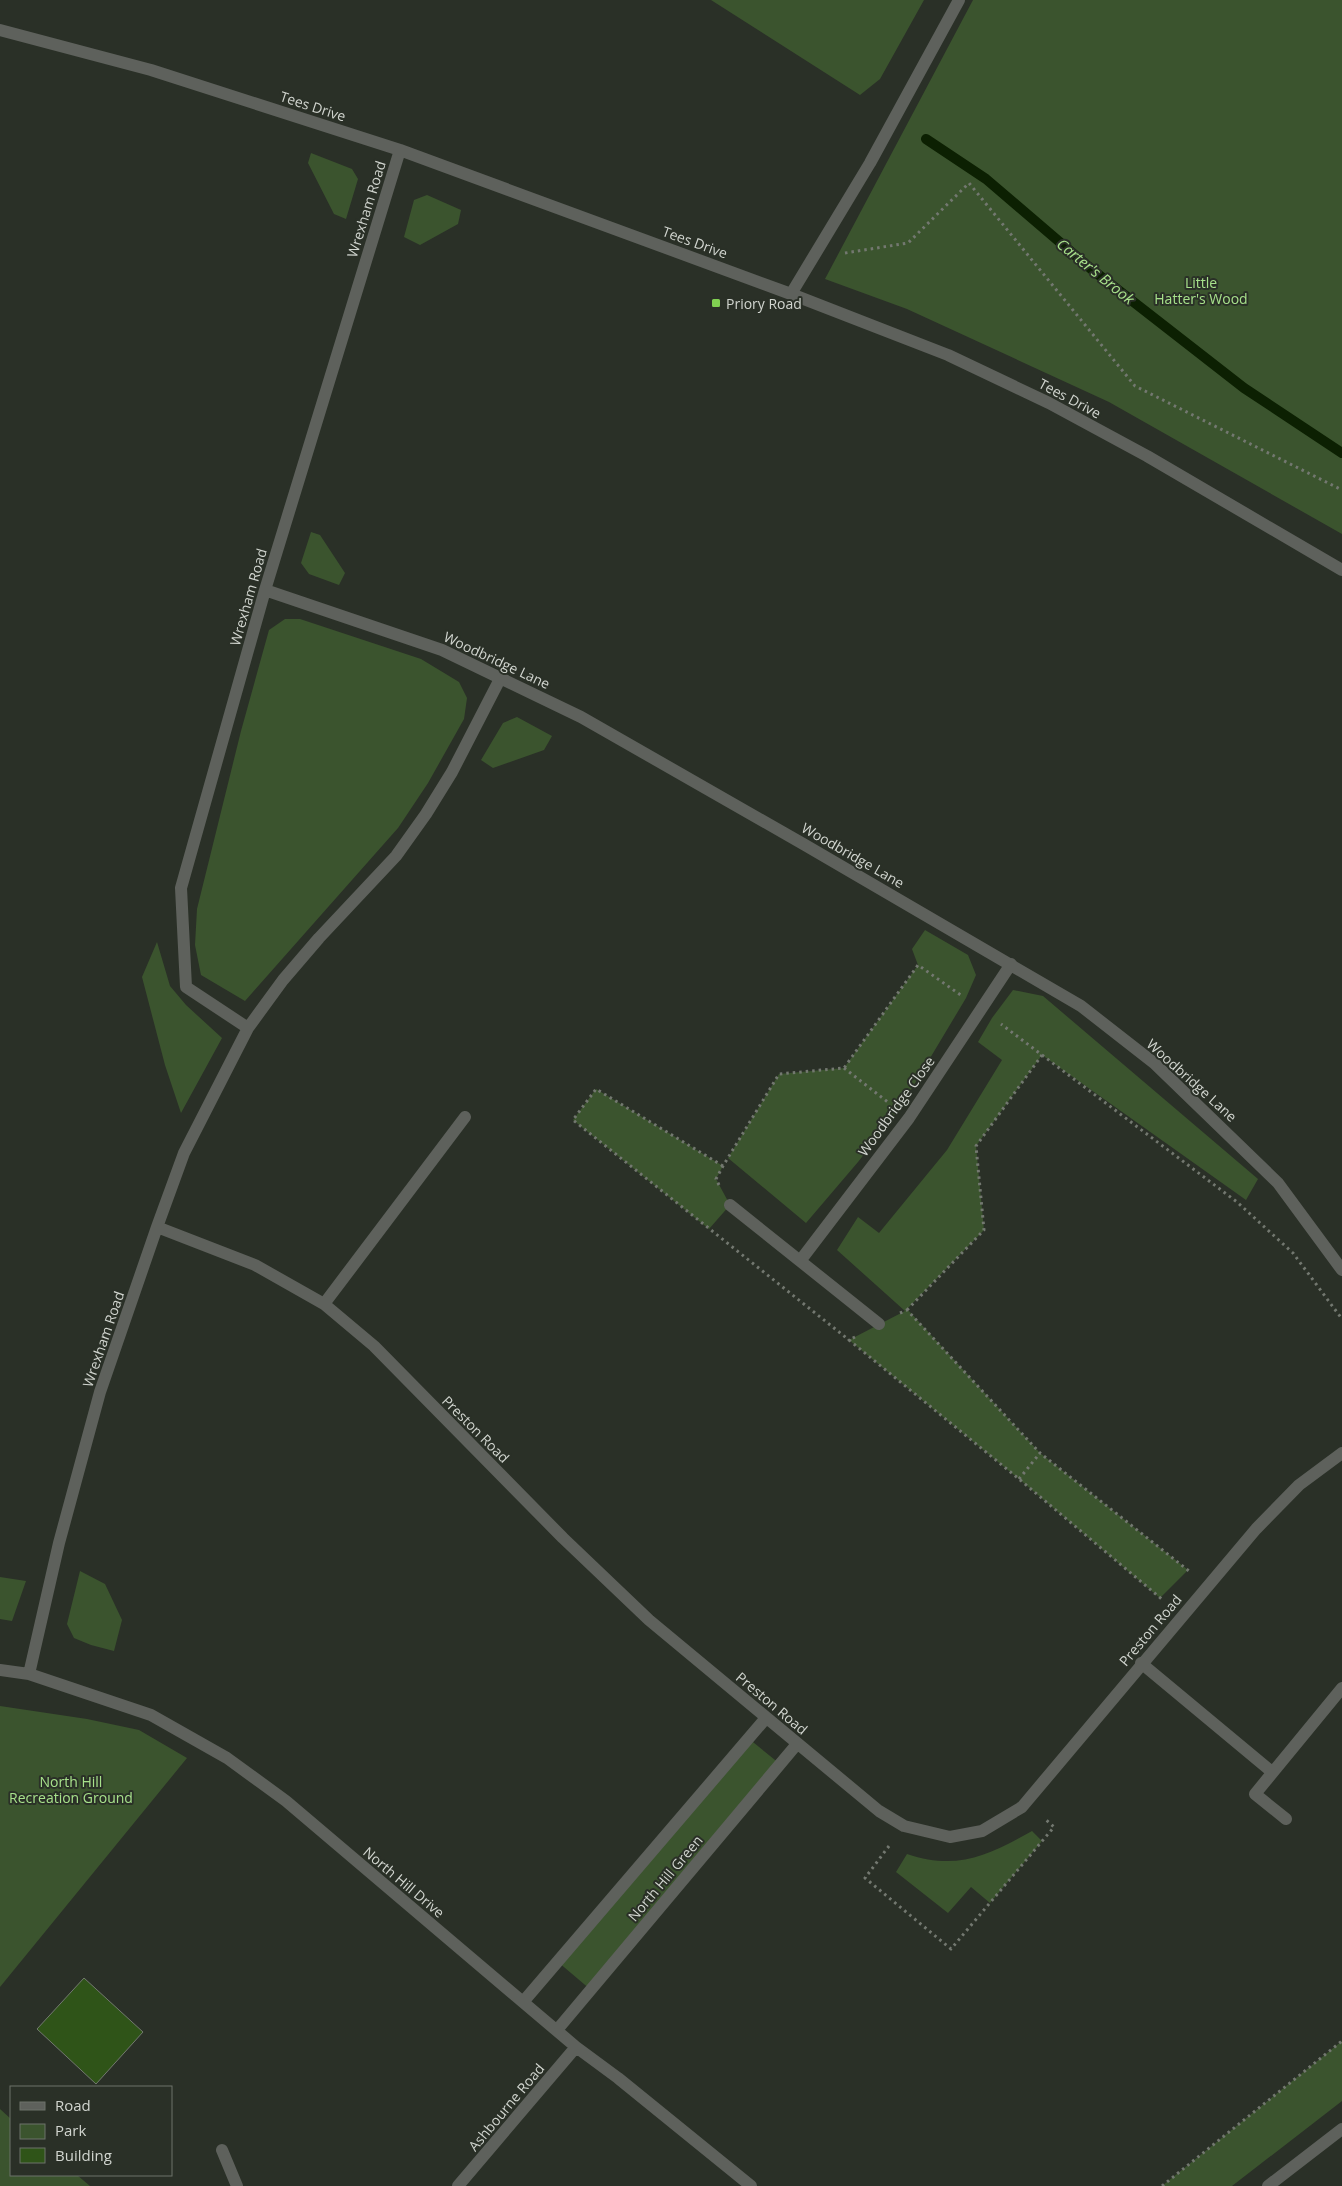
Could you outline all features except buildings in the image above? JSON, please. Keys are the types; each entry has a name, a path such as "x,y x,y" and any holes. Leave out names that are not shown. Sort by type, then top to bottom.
{"street":[{"path":"791,294 870,163 959,0"},
{"name":"Tees Drive","path":"0,30 150,70 400,150 791,294 948,355 1049,403 1146,456 1342,570"},
{"name":"Wrexham Road","path":"248,1028 186,987 181,888 265,590 400,150"},
{"name":"Woodbridge Lane","path":"265,590 442,650 590,721 1081,1006 1154,1063 1278,1183 1342,1270"},
{"name":"Wrexham Road","path":"29,1674 59,1543 100,1392 184,1154 248,1028 283,980 319,938 396,856 452,772 501,677"},
{"name":"Woodbridge Close","path":"800,1261 909,1118 1011,964"},
{"path":"324,1304 465,1117"},
{"path":"730,1205 879,1324"},
{"name":"Preston Road","path":"157,1227 256,1265 324,1304 374,1346 563,1538 649,1620 879,1811 904,1826 950,1837 982,1831 1022,1807 1256,1529 1299,1485 1342,1454"},
{"path":"1141,1664 1272,1772"},
{"name":"North Hill Drive","path":"0,1670 29,1674 151,1715 227,1758 286,1801 576,2047 618,2078 751,2186"},
{"path":"1286,1819 1255,1794 1342,1688"},
{"name":"North Hill Green","path":"524,2002 766,1718"},
{"name":"North Hill Green","path":"556,2030 797,1744"},
{"name":"Ashbourne Road","path":"458,2186 576,2047"},
{"path":"1268,2186 1342,2129"},
{"path":"222,2150 237,2186"}],"path":[{"path":"812,258 908,243 969,183 1135,386 1342,490"},
{"path":"1042,1055 1237,1202 1293,1254 1342,1319"},
{"path":"844,1068 909,1118"},
{"path":"724,1166 596,1089 573,1120 1019,1478 1182,1616"},
{"path":"849,1340 907,1310 1040,1453 1207,1586"},
{"path":"1019,1478 1040,1453"},
{"path":"904,1826 865,1878 951,1950 1054,1827 1026,1801"},
{"path":"1162,2186 1342,2041"}],"green space":[{"path":"711,0 924,0 880,79 860,95"},
{"name":"Little Hatter's Wood","path":"973,0 1342,0 1342,534 1109,402 907,309 825,279"},
{"path":"311,153 352,169 358,179 346,219 334,214 308,163"},
{"path":"427,195 461,210 458,224 420,245 404,237 414,200"},
{"path":"311,532 320,535 345,573 339,585 309,574 301,563"},
{"path":"285,619 300,619 421,659 459,682 467,698 464,719 428,783 398,828 245,1001 201,975 195,945 197,909 241,731 269,630"},
{"path":"517,717 552,736 544,750 493,768 481,760 503,723"},
{"path":"925,930 968,955 976,975 966,998 899,1110 806,1223 728,1158 779,1074 844,1068 918,965 912,949"},
{"path":"157,942 170,986 186,1005 222,1038 181,1113 165,1065 142,977"},
{"path":"1013,990 1043,996 1258,1179 1246,1200 1042,1055 976,1146 984,1230 907,1309 1040,1453 1188,1570 1160,1598 1019,1479 849,1340 905,1311 837,1250 858,1217 879,1233 947,1150 1002,1060 978,1042 992,1018"},
{"path":"596,1089 723,1166 716,1179 730,1205 709,1229 573,1120"},
{"path":"80,1571 105,1584 122,1620 114,1651 74,1638 67,1624"},
{"path":"0,1577 26,1581 12,1621 0,1619"},
{"name":"North Hill Recreation Ground","path":"0,1706 87,1719 139,1730 187,1758 0,1987"},
{"path":"748,1738 780,1764 591,1990 558,1962"},
{"path":"1032,1831 1042,1841 990,1903 971,1887 948,1913 896,1872 907,1854 925,1859 958,1861 1002,1847"},
{"path":"1342,2041 1342,2101 1232,2186 1162,2186"},
{"path":"0,2109 10,2118 10,2176 78,2176 90,2186 0,2186"}],"waterway":[{"name":"Carter's Brook","path":"926,139 986,179 1090,268 1244,388 1342,453"}],"place":[{"name":"Priory Road","path":"716,303"}]}
